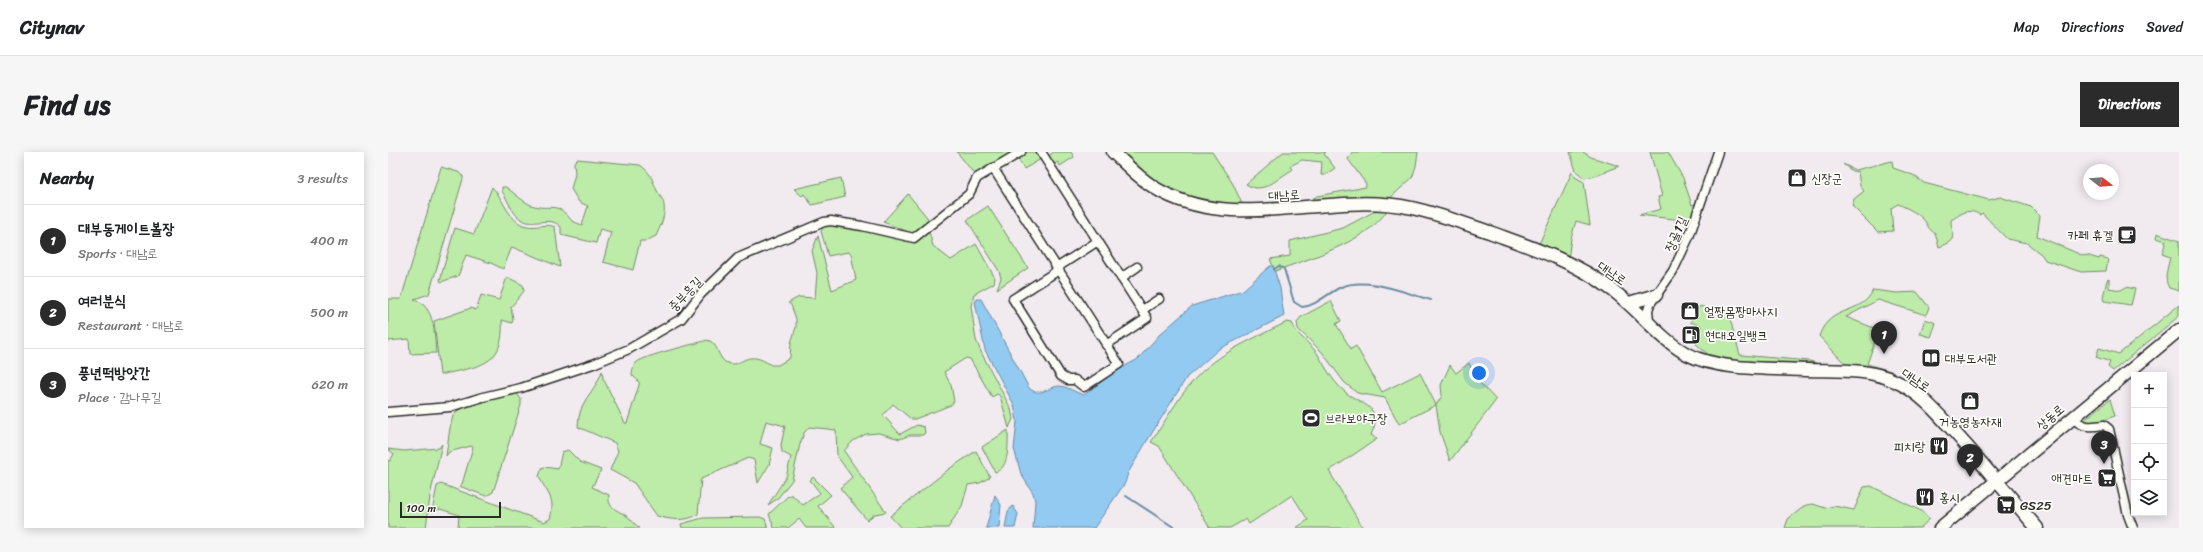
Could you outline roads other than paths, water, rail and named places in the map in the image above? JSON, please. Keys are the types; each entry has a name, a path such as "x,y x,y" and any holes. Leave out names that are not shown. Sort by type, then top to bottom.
{"street":[{"path":"1021,152 993,168 1058,269 1106,345 1119,364 1086,387 1082,387 1075,380 1068,380 1061,376 1013,299 1058,269 1098,241"},
{"path":"1041,152 1147,318 1106,345"},
{"name":"대남로","path":"1113,152 1143,179 1160,191 1180,200 1210,208 1248,210 1380,204 1422,210 1504,237 1574,265 1610,287 1684,352 1713,362 1758,367 1858,371 1895,381 1912,391 1927,404 2037,528"},
{"name":"장골1길","path":"1649,322 1648,310 1656,295 1673,271 1689,237 1718,152"},
{"name":"중부흥길","path":"388,412 450,407 521,388 593,364 633,347 681,319 732,262 748,253 831,221 862,226 914,238 969,194 977,178 993,168"},
{"path":"1121,278 1137,267"},
{"path":"1630,303 1656,295"},
{"path":"1142,310 1159,299"},
{"name":"상동로","path":"1940,528 2072,417 2179,330"},
{"path":"2072,417 2081,426 2091,427 2104,425 2110,429 2128,515 2133,528"}],"water":[{"path":"1270,266 1273,266 1280,288 1284,316 1219,349 1187,377 1128,473 1125,483 1094,528 1033,528 1035,501 1033,493 1021,474 1014,449 1017,421 1014,405 985,350 975,302 977,299 981,299 1029,388 1033,391 1040,392 1062,386 1084,395 1116,371 1138,359 1159,335 1192,306 1243,290"},
{"path":"995,495 1001,505 999,528 986,528"},
{"path":"1013,506 1018,514 1015,528 1005,528 1008,511"}],"waterway":[{"path":"1274,269 1279,266 1284,269 1294,302 1302,307 1317,302 1341,287 1362,283 1374,284 1431,300"},
{"path":"1126,496 1175,528"}],"place":[{"name":"신장군","path":"1797,178"},
{"name":"카페 휴겔","path":"2127,235"},
{"name":"얼짱몸짱마사지","path":"1690,311"},
{"name":"현대오일뱅크","path":"1691,335"},
{"name":"대부동게이트볼장","path":"1884,354"},
{"name":"대부도서관","path":"1931,358"},
{"name":"거농영농자재","path":"1970,401"},
{"name":"브라보야구장","path":"1311,418"},
{"name":"피치랑","path":"1939,446"},
{"name":"풍년떡방앗간","path":"2104,464"},
{"name":"여러분식","path":"1970,477"},
{"name":"애견마트","path":"2107,478"},
{"name":"홍시","path":"1925,497"},
{"name":"GS25","path":"2006,505"}]}
